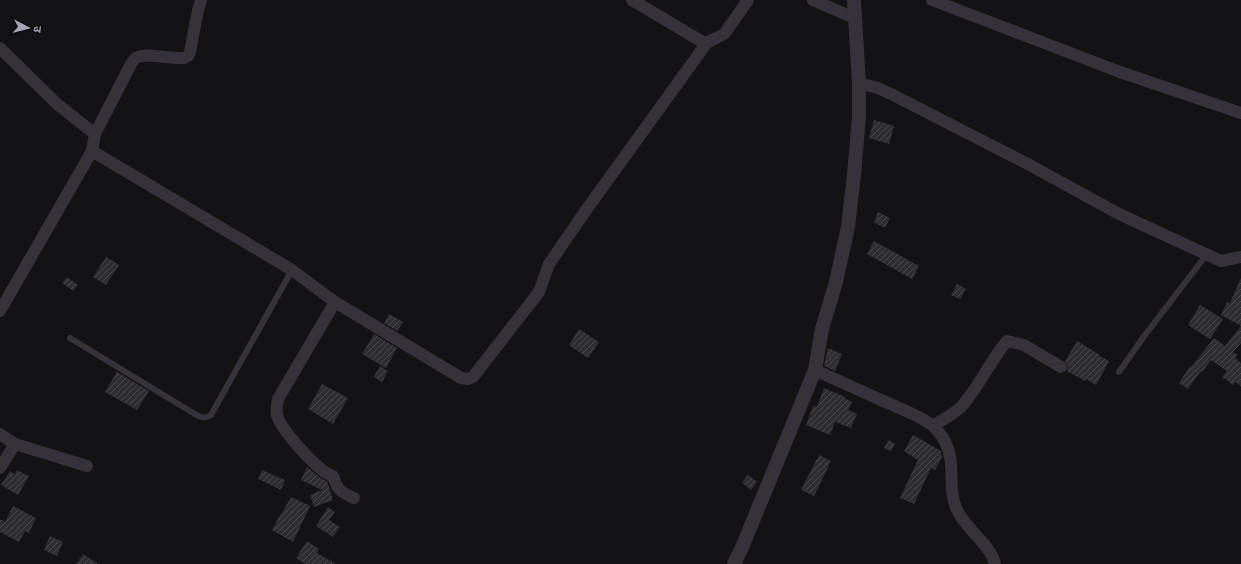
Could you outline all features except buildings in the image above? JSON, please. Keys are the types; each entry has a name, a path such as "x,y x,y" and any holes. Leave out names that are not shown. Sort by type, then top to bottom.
{"street":[{"path":"0,311 92,151 95,134 131,64 135,58 139,56 184,58 188,56 201,0"},
{"path":"632,0 706,44"},
{"path":"92,151 292,270 335,302 461,378 468,379 473,377 539,292 549,264 706,44 709,41 721,37 725,33 748,0"},
{"path":"813,0 854,18"},
{"path":"734,564 815,370 822,329 836,282 848,227 859,116 859,83 854,0"},
{"path":"932,0 1120,72 1241,113"},
{"path":"0,48 52,100 95,134"},
{"path":"859,83 878,88 893,95 1026,163 1118,214 1221,261 1240,259"},
{"path":"335,302 278,399 277,414 281,425 299,446 323,472 333,476 335,483 341,492 354,498"},
{"path":"933,426 960,408 977,387 998,352 1007,341 1024,345 1061,367"},
{"path":"815,370 923,419 940,433 946,444 950,457 952,490 955,505 960,517 988,549 993,557 994,564"},
{"path":"0,434 15,444 87,466"},
{"path":"0,468 15,444"}],"lane":[{"path":"1119,372 1145,335 1207,254"},
{"path":"70,338 198,416 206,418 211,415 292,270"}]}
